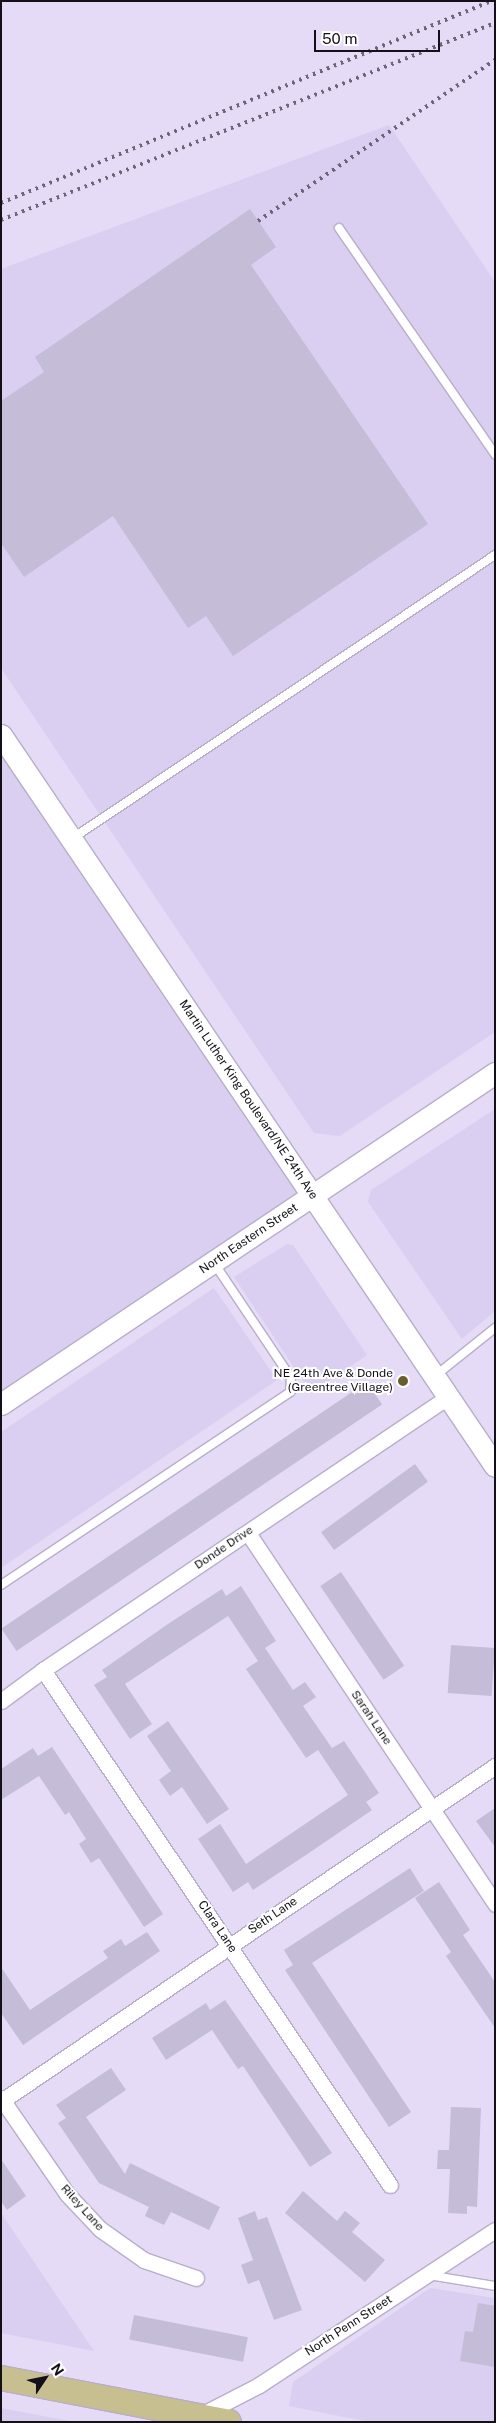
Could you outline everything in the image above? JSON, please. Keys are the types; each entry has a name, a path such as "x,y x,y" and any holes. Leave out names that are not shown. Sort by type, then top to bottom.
{"main road":[{"name":"Martin Luther King Boulevard/NE 24th Ave","path":"1,735 495,1466"},
{"name":"North Eastern Street","path":"1,1404 495,1073"},
{"path":"1,2378 229,2422"}],"street":[{"name":"Donde Drive","path":"1,1702 43,1670 448,1397"},
{"name":"Sarah Lane","path":"248,1533 495,1904"},
{"name":"Clara Lane","path":"43,1670 390,2185"},
{"name":"Seth Lane","path":"2,2099 495,1766"},
{"name":"Riley Lane","path":"2,2099 67,2194 100,2229 144,2260 196,2278"},
{"name":"North Penn Street","path":"199,2416 259,2385 495,2230"}],"lane":[{"path":"339,228 495,454"},
{"path":"72,839 495,555"},
{"path":"1,1585 290,1392 291,1378 214,1263"},
{"path":"434,1377 495,1328"},
{"path":"427,2274 495,2286"}],"shaded area":[{"path":"389,125 495,282 495,1032 340,1136 314,1133 1,668 1,269"},
{"path":"1,753 298,1193 1,1391"},
{"path":"495,1109 495,1311 462,1339 368,1202 371,1190"},
{"path":"287,1244 293,1245 367,1355 311,1393 234,1277"},
{"path":"214,1288 277,1380 1,1568 1,1432"},
{"path":"1,2213 94,2351 1,2333"},
{"path":"430,2288 495,2298 495,2422 370,2422 289,2406 293,2382"},
{"path":"1,2408 75,2422 1,2422"}],"building":[{"path":"250,209 276,247 251,265 428,524 233,656 206,616 188,628 113,516 24,577 1,543 1,401 44,372 35,357"},
{"path":"367,1382 382,1404 16,1651 1,1629"},
{"path":"415,1464 428,1482 334,1550 321,1532"},
{"path":"341,1572 404,1666 383,1680 320,1586"},
{"path":"241,1586 276,1641 265,1648 293,1690 305,1682 316,1697 303,1706 332,1748 344,1741 379,1793 366,1802 372,1810 306,1855 253,1890 248,1882 233,1892 198,1839 220,1824 246,1864 348,1795 318,1750 306,1758 246,1669 258,1661 228,1616 125,1684 152,1724 130,1739 94,1685 107,1677 102,1670 168,1624 222,1589 226,1596"},
{"path":"451,1645 495,1648 492,1696 448,1693"},
{"path":"168,1721 229,1809 207,1824 182,1787 170,1796 159,1780 171,1771 147,1736"},
{"path":"52,1747 163,1914 144,1927 99,1858 91,1863 79,1844 86,1839 69,1812 65,1815 39,1776 1,1800 1,1769 33,1748 38,1756"},
{"path":"495,1808 495,1847 476,1821"},
{"path":"410,1868 424,1891 312,1963 411,2112 389,2127 285,1970 293,1965 284,1950"},
{"path":"439,1882 470,1930 463,1935 495,1982 495,2028 446,1956 451,1952 415,1898"},
{"path":"147,1932 160,1951 23,2045 1,2013 1,1967 30,2010 108,1958 103,1951 121,1939 125,1946"},
{"path":"225,2000 332,2153 310,2167 243,2066 238,2069 212,2030 166,2060 152,2038 206,2003 210,2010"},
{"path":"111,2068 126,2090 86,2117 125,2174 130,2163 220,2207 209,2230 171,2212 164,2225 145,2216 149,2207 99,2183 58,2123 66,2118 56,2105"},
{"path":"451,2107 481,2108 477,2207 467,2206 467,2214 448,2213 450,2169 437,2169 438,2150 449,2150"},
{"path":"1,2159 26,2196 7,2210 1,2201"},
{"path":"303,2191 337,2221 345,2211 360,2223 352,2232 385,2260 365,2282 285,2213"},
{"path":"255,2211 258,2220 267,2217 302,2310 274,2320 259,2280 248,2284 241,2265 253,2260 238,2218"},
{"path":"478,2303 495,2306 495,2367 460,2361 465,2331 473,2332"},
{"path":"134,2315 248,2337 243,2362 129,2340"}],"railway":[{"path":"1,203 491,1"},
{"path":"1,220 495,23"},
{"path":"258,221 495,60"}],"place":[{"name":"NE 24th Ave & Donde (Greentree Village)","path":"403,1381"}]}
